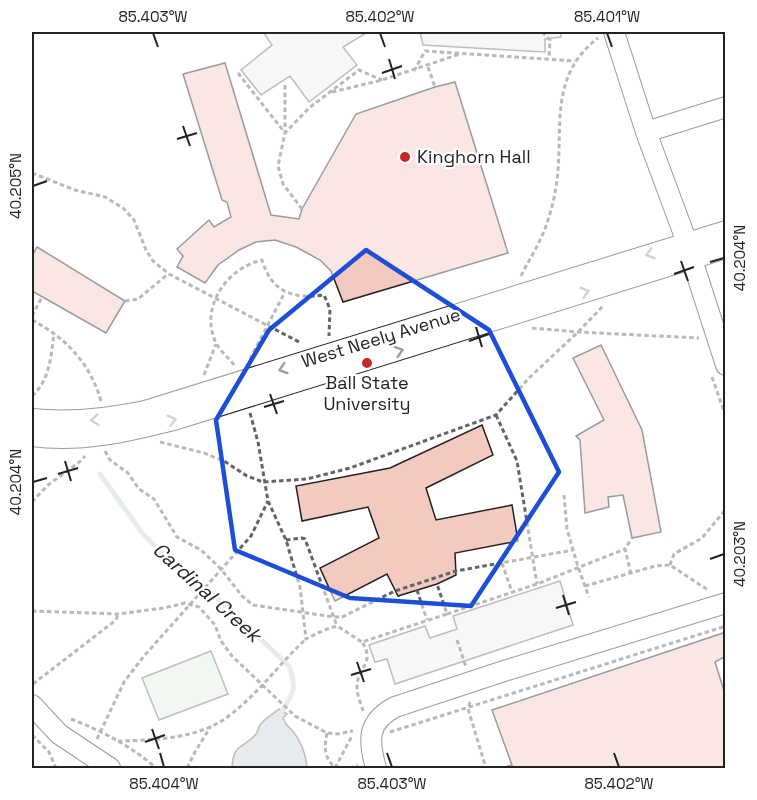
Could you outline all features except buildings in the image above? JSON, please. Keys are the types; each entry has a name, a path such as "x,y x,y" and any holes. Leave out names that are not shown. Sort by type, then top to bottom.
{"street":[{"path":"608,34 689,251 718,369"},
{"path":"646,132 726,107"},
{"name":"West Neely Avenue","path":"32,436 80,437 126,432 177,419 689,251 726,231"},
{"name":"West Neely Avenue","path":"32,419 80,421 114,418 145,411 689,251 726,248"},
{"path":"369,765 373,730 381,715 395,707 719,598"},
{"path":"36,698 59,734 110,768"}],"path":[{"path":"542,32 550,40 549,59"},
{"path":"519,282 539,242 556,187 560,106 564,87 575,60 596,39 608,34"},
{"path":"414,71 425,51 575,60"},
{"path":"330,93 428,67 462,54"},
{"path":"428,67 435,87"},
{"path":"285,133 309,108 359,70 382,80"},
{"path":"238,73 285,133"},
{"path":"285,85 285,133 278,166 283,184 302,209"},
{"path":"32,173 75,190 105,197 123,208 134,220 153,261 169,274 305,345"},
{"path":"237,371 216,343 212,319 216,298 223,285 242,267 262,260 269,278 285,292 308,297 324,296 330,309 329,336 332,344"},
{"path":"125,301 138,299 169,274"},
{"path":"250,360 285,292"},
{"path":"42,297 32,318 54,333 82,361 97,387 103,408"},
{"path":"163,436 153,440 224,460 247,476 263,482 307,479 350,468 496,415 529,378 606,303 607,298"},
{"path":"529,327 578,332 700,338 697,328"},
{"path":"32,396 45,379 54,333"},
{"path":"204,376 216,343"},
{"path":"718,369 726,417"},
{"path":"257,407 249,410 258,442 263,482 268,501 286,540 298,579 306,639"},
{"path":"496,415 518,461 537,584"},
{"path":"114,448 105,450 111,460 128,473 139,489 154,499 177,537 201,550 221,569 242,596 253,605 342,617 395,591 456,571 573,550"},
{"path":"32,502 48,485 82,460 87,452"},
{"path":"564,495 567,528 589,597"},
{"path":"90,756 124,682 144,656 251,536 268,501"},
{"path":"670,565 674,554 702,538 726,509"},
{"path":"286,540 302,538 305,540 337,626 362,642 368,653 368,658 359,675 357,689 363,711 361,721"},
{"path":"362,642 537,584 625,549 632,538"},
{"path":"625,549 631,574"},
{"path":"502,563 512,592"},
{"path":"585,586 655,566 670,565 719,598"},
{"path":"437,584 447,614"},
{"path":"417,590 427,620"},
{"path":"32,611 118,614 185,603 199,607 216,625 221,641 232,656 295,716 327,733 337,735 358,730 352,736 335,768"},
{"path":"36,698 32,683 116,620 118,614"},
{"path":"118,741 174,736 197,732 211,726 229,716 262,686 306,639 337,626"},
{"path":"394,733 726,626"},
{"path":"457,640 473,690 468,709 486,768"},
{"path":"65,716 100,730 143,757 156,768"},
{"path":"187,768 211,726"},
{"path":"327,733 325,753 328,761 335,768 369,765"},
{"path":"32,735 49,752 56,768"}],"highlighted area":[{"path":"366,250 489,330 559,472 471,606 350,598 235,550 216,420 269,330"}],"green space":[{"path":"211,651 228,694 159,720 142,678"}],"shaded area":[{"path":"263,32 368,32 343,47 357,65 309,102 290,76 261,95 241,70 272,45"},
{"path":"420,32 561,32 561,37 545,39 545,52 423,45"},
{"path":"560,581 573,625 395,684 387,659 375,662 369,645 425,626 430,638 457,629 453,616"},
{"path":"279,709 287,714 283,718 300,743 307,768 232,768 234,754 237,750 252,739 259,726"}],"waterway":[{"name":"Cardinal Creek","path":"100,474 143,534 214,595 289,666 293,690 282,711"}],"place":[{"name":"Kinghorn Hall","path":"405,157"},
{"name":"Ball State University","path":"367,363"}]}
